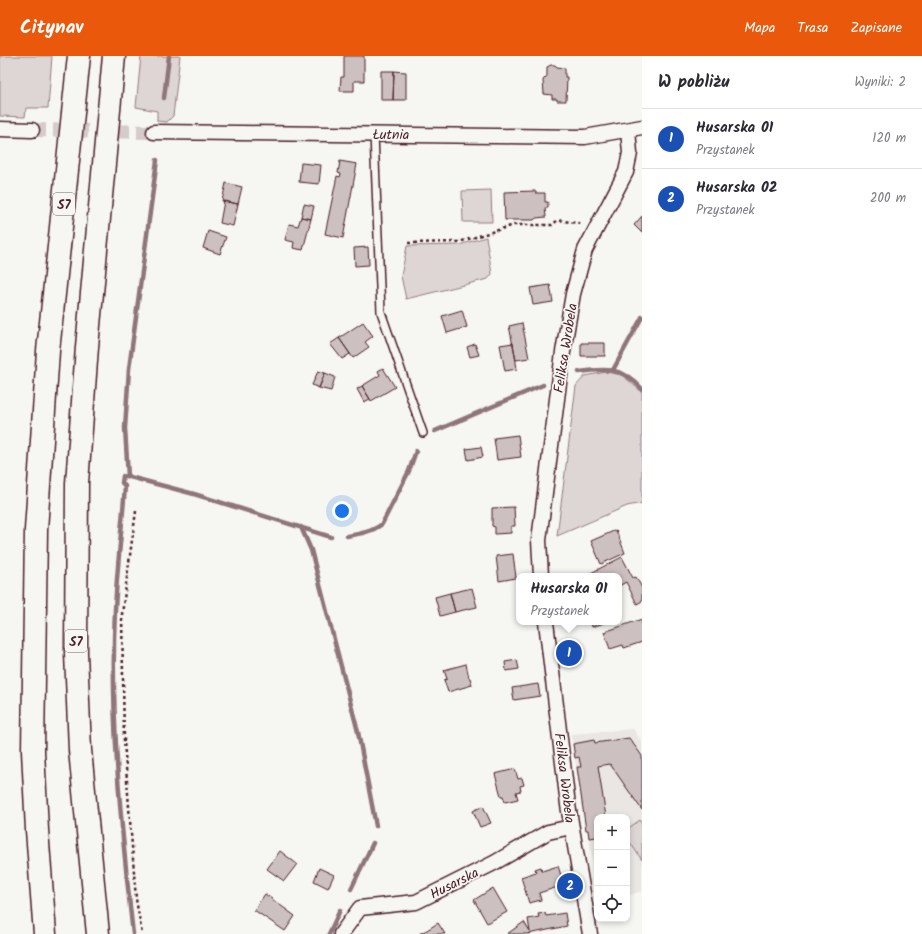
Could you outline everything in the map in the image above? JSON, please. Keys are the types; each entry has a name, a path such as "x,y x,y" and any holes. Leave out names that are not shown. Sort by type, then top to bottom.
{"highway":[{"name":"S7","path":"45,934 33,751 36,530 48,351 79,56"},
{"name":"S7","path":"98,934 80,750 76,661 77,483 87,347 114,56"}],"street":[{"path":"628,130 642,118"},
{"path":"628,130 642,127"},
{"path":"0,129 32,130"},
{"name":"Łutnia","path":"154,132 585,137 628,130"},
{"name":"Feliksa Wrobela","path":"541,573 539,540 563,352 573,294 585,250 626,172 630,153 628,130"},
{"name":"Feliksa Wrobela","path":"546,625 571,827 590,934"},
{"name":"Husarska","path":"341,934 360,908 416,902 494,863 548,832 571,827"}],"lane":[{"path":"374,134 381,312 423,433"}],"path":[{"path":"408,243 459,242 514,225 552,225 558,220 587,225"},
{"path":"136,511 122,614 124,741 136,899 142,934"}],"shaded area":[{"path":"0,56 52,56 48,108 26,108 25,117 0,116"},
{"path":"141,56 180,56 173,116 167,122 157,121 157,111 136,107"},
{"path":"491,190 492,222 463,222 462,191"},
{"path":"486,237 492,274 488,279 406,299 401,276 407,246 459,245"},
{"path":"606,372 622,375 642,392 642,503 627,506 557,536 576,386 585,376"},
{"path":"633,729 642,742 642,891 630,895 630,814 594,814 594,869 588,830 586,830 571,734"},
{"path":"640,820 642,823 642,860 630,842 630,827"}],"building":[{"path":"344,56 364,56 364,81 354,81 354,91 340,91 341,77 344,77"},
{"path":"551,65 565,68 565,77 567,77 566,101 557,101 557,99 552,99 552,95 544,94 543,80 547,76 547,67"},
{"path":"381,71 394,71 393,100 381,100"},
{"path":"394,71 406,72 406,100 393,100"},
{"path":"340,161 357,164 343,238 325,234 337,176 340,177 341,174 338,173"},
{"path":"301,163 321,165 319,184 299,182"},
{"path":"226,183 242,187 238,204 222,201"},
{"path":"535,191 536,193 545,193 545,202 548,202 548,208 545,208 546,217 536,218 534,220 505,220 504,192"},
{"path":"224,201 238,204 233,226 220,223"},
{"path":"304,204 314,206 311,219 301,217"},
{"path":"642,216 642,233 634,225"},
{"path":"301,217 311,219 303,250 293,248 294,242 285,240 289,224 298,226"},
{"path":"208,231 226,237 220,254 203,248"},
{"path":"368,247 369,265 355,266 354,248"},
{"path":"550,285 553,302 533,305 530,288"},
{"path":"462,310 467,327 447,333 442,316"},
{"path":"363,322 373,336 365,342 369,347 353,358 339,338"},
{"path":"522,323 529,358 516,360 509,326"},
{"path":"339,338 350,354 342,359 330,344"},
{"path":"513,343 517,369 505,371 500,345"},
{"path":"581,343 605,343 605,356 581,356"},
{"path":"475,344 479,355 470,357 467,347"},
{"path":"383,368 395,387 371,401 362,386 380,375 378,371"},
{"path":"318,371 325,373 319,388 312,385"},
{"path":"325,373 335,377 331,391 319,388"},
{"path":"362,386 370,399 364,402 357,389"},
{"path":"518,435 521,457 497,460 494,438"},
{"path":"481,447 483,457 468,460 466,449"},
{"path":"514,507 515,526 511,526 511,533 495,534 495,527 492,526 492,508"},
{"path":"616,530 625,553 601,564 591,541"},
{"path":"513,554 516,578 499,581 496,556"},
{"path":"622,557 633,578 636,577 642,588 642,601 637,604 626,582 622,584 622,573 591,573"},
{"path":"472,588 477,607 455,612 450,593"},
{"path":"450,593 455,612 440,616 435,597"},
{"path":"642,619 642,642 624,648 623,645 610,649 604,632"},
{"path":"517,660 519,669 506,671 505,662"},
{"path":"466,664 472,685 448,692 444,680 447,679 444,670"},
{"path":"538,684 540,696 514,700 512,688"},
{"path":"629,738 642,756 642,810 610,764 598,766 606,814 594,814 594,837 589,838 588,830 586,830 577,767 581,767 579,757 575,758 573,744 594,740 595,743"},
{"path":"515,769 518,779 522,778 524,785 520,786 521,791 516,792 518,799 505,802 503,796 501,796 495,774"},
{"path":"483,806 491,823 480,827 473,811"},
{"path":"280,851 297,864 284,881 267,869"},
{"path":"558,866 564,885 539,893 541,900 529,903 521,877 536,872 535,869 541,867 542,871"},
{"path":"319,868 334,875 328,888 314,881"},
{"path":"493,888 507,912 487,923 474,900"},
{"path":"265,894 295,916 285,931 254,910"},
{"path":"545,913 546,916 565,913 567,926 528,934 507,934 524,922 530,932 528,919 539,917 538,914"},
{"path":"438,923 445,934 419,934 427,930"}],"waterway":[{"path":"164,98 169,56"},
{"path":"128,477 125,428 129,369 157,160"},
{"path":"613,370 642,317"},
{"path":"579,372 598,370 614,371 628,376 642,389"},
{"path":"435,431 543,385"},
{"path":"347,536 370,531 382,524 409,471 416,451"},
{"path":"123,476 122,483 125,486 115,610 114,691 115,732 124,853 133,934"},
{"path":"126,476 194,494 331,537"},
{"path":"301,527 311,550 358,732 376,826"},
{"path":"351,889 373,843"},
{"path":"329,934 340,910"}],"tunnel":[{"path":"32,130 154,132"}],"place":[{"name":"Husarska 01","path":"569,653"},
{"name":"Husarska 02","path":"570,886"}]}
